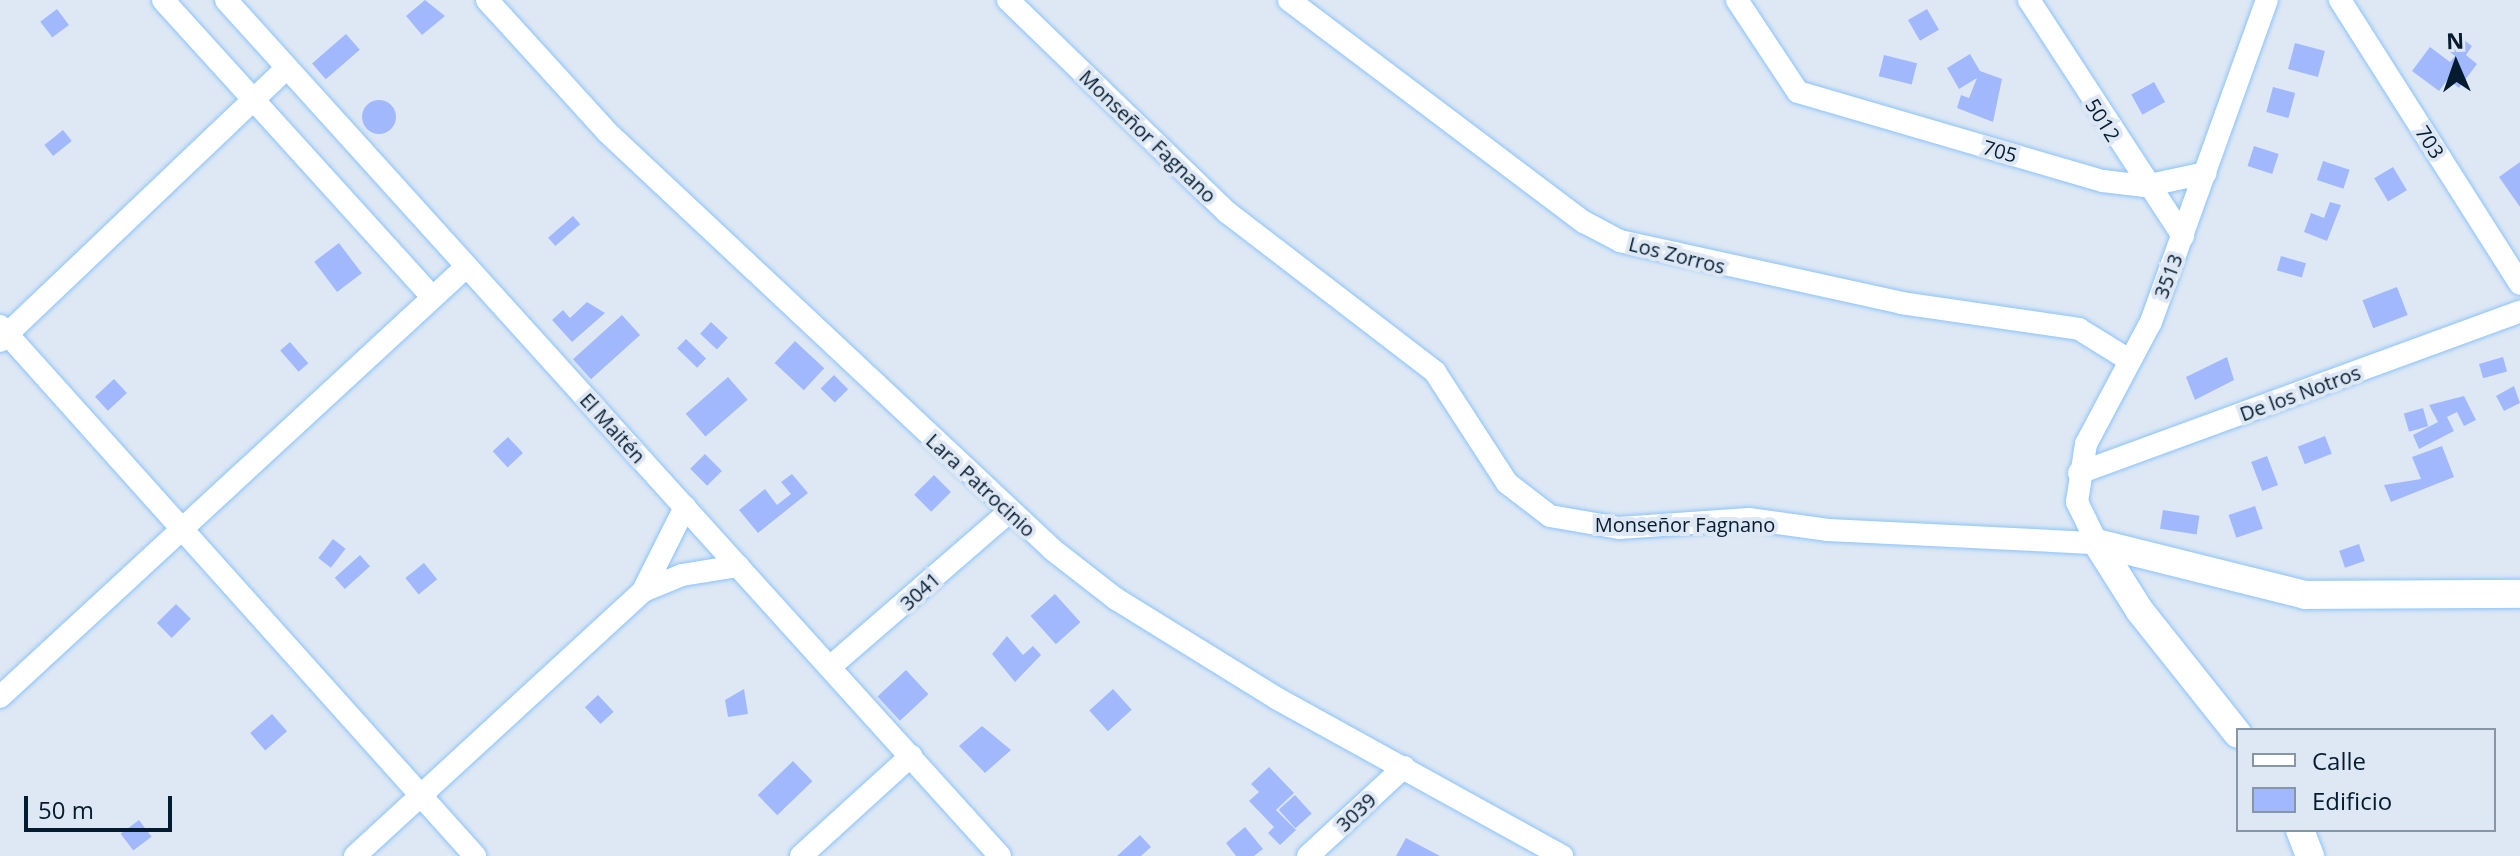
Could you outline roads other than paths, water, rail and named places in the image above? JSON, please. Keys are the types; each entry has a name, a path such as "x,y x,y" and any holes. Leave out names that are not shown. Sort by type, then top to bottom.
{"street":[{"path":"163,0 432,297"},
{"name":"El Maitén","path":"226,0 285,70 467,266 1000,856"},
{"name":"Lara Patrocinio","path":"487,0 607,132 1008,513 1116,599 1276,698 1562,856"},
{"name":"Monseñor Fagnano","path":"1008,0 1228,213 1435,372 1507,483 1550,516 1619,528 1749,519 1828,530 2097,543 2305,595 2520,594"},
{"name":"Los Zorros","path":"1289,0 1584,222 1620,241 1901,303 2079,329 2129,360"},
{"name":"705","path":"1737,0 1798,92 2103,181 2145,186 2206,173"},
{"name":"5012","path":"2029,0 2145,186 2183,236"},
{"name":"3513","path":"2097,543 2077,502 2079,473 2086,444 2129,360 2183,236 2267,0"},
{"name":"703","path":"2340,0 2520,284"},
{"path":"285,70 255,103 2,334 184,528 475,856"},
{"path":"0,697 467,266"},
{"name":"De los Notros","path":"2079,473 2520,312"},
{"path":"643,591 685,507"},
{"name":"3041","path":"830,667 1008,513"},
{"path":"2097,543 2140,611 2236,731"},
{"path":"355,856 643,591 682,575 738,566"},
{"path":"801,856 911,756"},
{"name":"3039","path":"1308,856 1404,767"},
{"path":"2301,832 2310,856"}]}
